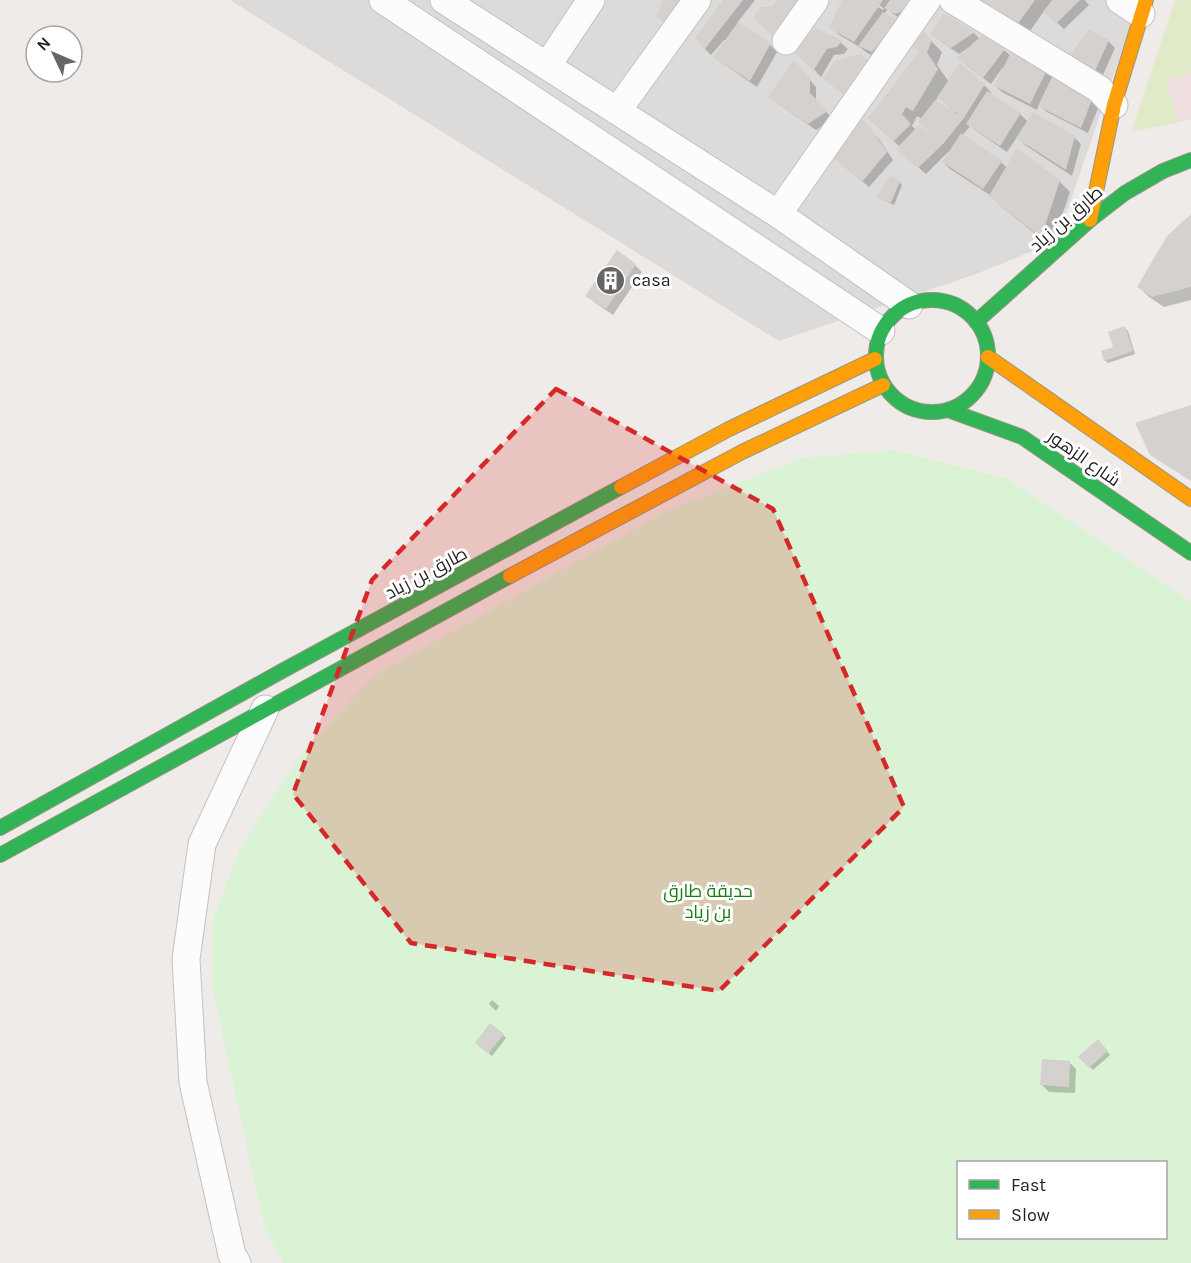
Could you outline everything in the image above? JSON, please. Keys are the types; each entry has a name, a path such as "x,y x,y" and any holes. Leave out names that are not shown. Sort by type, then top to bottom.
{"main road":[{"path":"1090,220 1136,5"},
{"name":"طارق بن زياد","path":"976,322 1090,220 1125,193 1163,171 1191,160"},
{"path":"927,300 945,302 962,309 976,322 985,338 988,357 985,374 977,390 964,403 948,411 929,413 911,409 895,399 883,385 878,373 875,359 876,345 881,331 893,315 909,305 927,300"},
{"name":"شارع الزهور","path":"988,357 1191,499"},
{"name":"طارق بن زياد","path":"0,828 282,671 729,429 875,359"},
{"path":"0,855 413,628 731,457 883,385"},
{"name":"شارع الزهور","path":"948,411 1022,437 1191,554"}],"street":[{"path":"383,0 881,331"},
{"path":"444,0 778,214 909,305"},
{"path":"547,66 591,0"},
{"path":"617,111 697,0"},
{"path":"786,41 815,0"},
{"path":"778,214 927,0"},
{"path":"953,0 1099,89 1114,105"},
{"path":"237,1263 232,1255 193,1082 186,959 202,844 265,709"}],"highlighted area":[{"path":"556,389 773,509 904,807 719,991 411,943 293,794 372,580"}],"shaded area":[{"path":"230,0 1139,0 1057,241 976,274 779,341"},
{"path":"1191,73 1191,119 1179,122 1166,80"}],"green space":[{"path":"1175,0 1191,0 1191,73 1166,80 1179,122 1131,132"},
{"name":"حديقة طارق بن زياد","path":"893,450 1007,479 1191,602 1191,1263 283,1263 264,1226 212,985 212,923 239,851 298,758 374,676 667,511 803,458"}],"building":[{"path":"663,0 690,0 668,25 656,17"},
{"path":"723,0 743,0 704,50 696,37"},
{"path":"777,0 804,0 779,42 753,18 761,7 772,7"},
{"path":"842,0 869,0 878,6 872,0 883,0 854,42 829,28"},
{"path":"890,0 919,0 895,14 884,8"},
{"path":"981,0 1035,0 1017,25"},
{"path":"1052,0 1080,0 1056,24 1043,12"},
{"path":"883,12 904,23 885,37 872,52 858,46"},
{"path":"944,13 975,32 951,48 930,34"},
{"path":"738,22 771,43 750,81 713,57"},
{"path":"816,28 842,41 837,47 827,49 813,71 794,51"},
{"path":"1089,30 1109,40 1095,71 1070,54"},
{"path":"924,32 932,40 927,53 938,69 913,111 906,107 902,114 911,124 893,142 868,118 919,52 911,45"},
{"path":"982,35 1005,49 983,78 957,58"},
{"path":"1013,48 1049,66 1030,104 994,86"},
{"path":"861,54 874,68 848,98 822,78 836,60"},
{"path":"794,60 810,78 810,93 828,111 808,124 768,97"},
{"path":"960,63 985,84 964,118 943,144 918,168 896,149 919,125 937,139 918,122 935,100 960,116 937,97"},
{"path":"1055,71 1095,92 1081,128 1038,106"},
{"path":"987,91 1021,113 1000,146 966,124"},
{"path":"1033,112 1075,136 1066,170 1016,138"},
{"path":"861,119 872,130 887,152 862,182 828,154"},
{"path":"961,133 1002,161 983,189 942,162"},
{"path":"1017,148 1060,180 1041,238 989,196"},
{"path":"890,176 900,181 891,203 876,197"},
{"path":"1191,214 1191,287 1152,297 1137,287 1167,236"},
{"name":"casa","path":"617,250 636,264 606,309 585,296"},
{"path":"1125,326 1133,351 1104,361 1101,351 1113,347 1108,332"},
{"path":"1191,405 1191,481 1150,455 1135,423"},
{"path":"490,1023 504,1034 488,1054 475,1043"},
{"path":"1098,1039 1108,1051 1089,1068 1078,1057"},
{"path":"1042,1059 1070,1061 1069,1087 1040,1085"}],"traffic: fast":[{"path":"976,322 1090,220 1125,193 1163,171 1191,160"},
{"path":"932,300 953,304 972,316 984,335 988,356 984,377 972,396 953,408 932,412 911,408 892,396 880,377 876,356 880,335 892,316 911,304 932,300"},
{"path":"948,410 1022,437 1191,553"},
{"path":"0,828 282,671 621,487"},
{"path":"0,855 510,576"}],"traffic: slow":[{"path":"1090,220 1114,105 1146,0"},
{"path":"988,357 1191,499"},
{"path":"621,487 729,429 875,359"},
{"path":"510,576 742,452 883,385"}],"place":[{"name":"casa","path":"611,280"}]}
